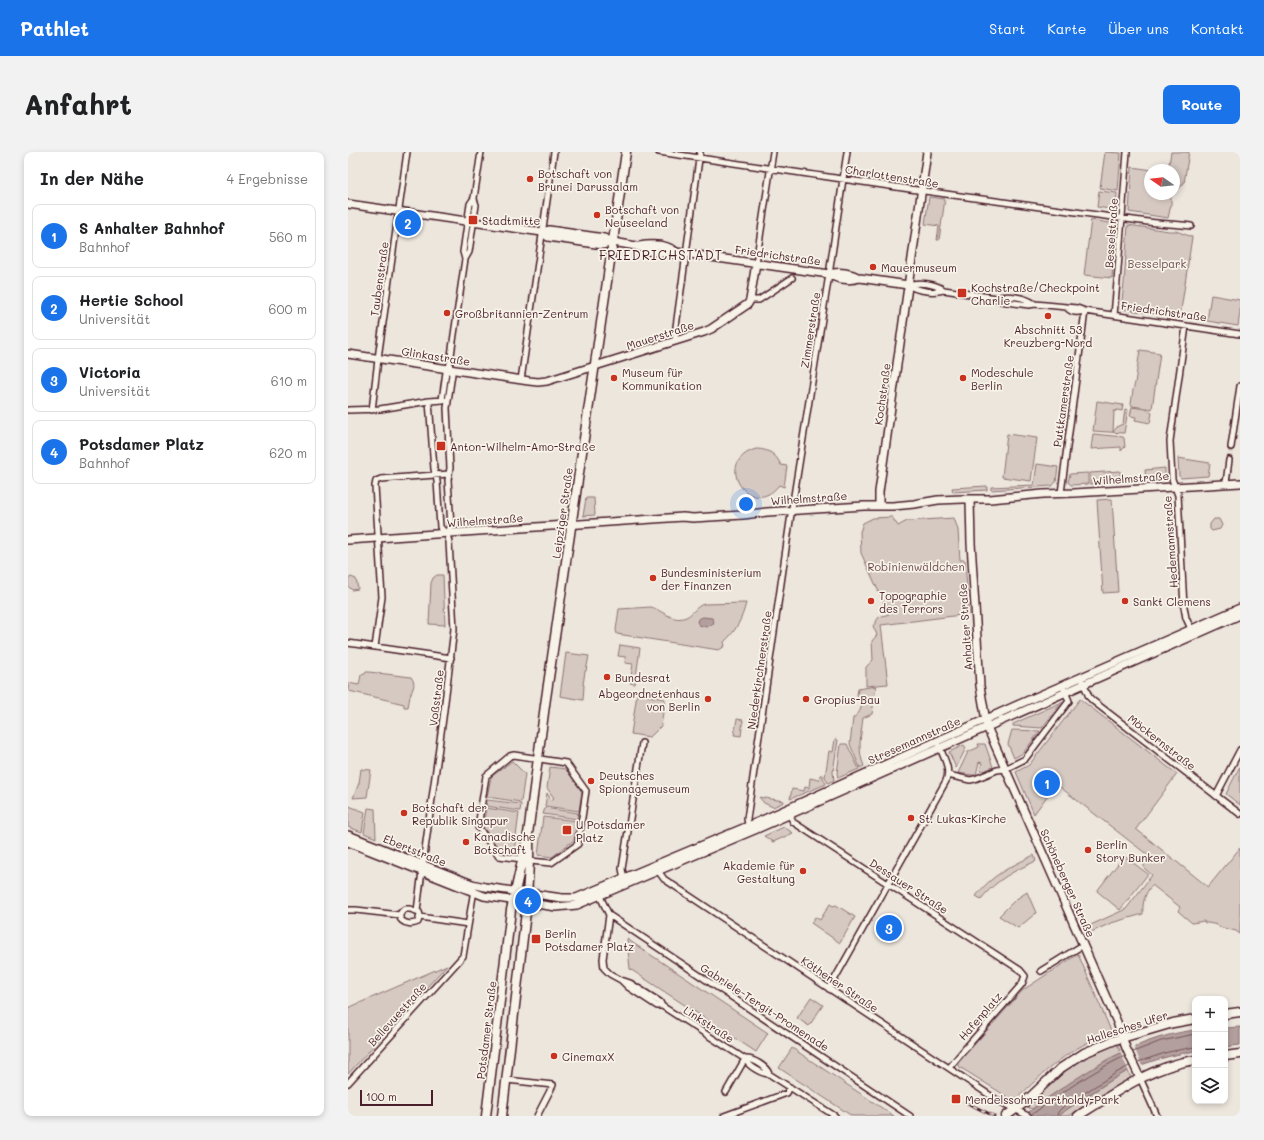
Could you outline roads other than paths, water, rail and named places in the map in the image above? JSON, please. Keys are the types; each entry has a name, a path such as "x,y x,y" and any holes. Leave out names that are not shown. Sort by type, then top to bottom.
{"main road":[{"name":"Leipziger Straße","path":"526,860 538,758 626,152"},
{"name":"Kochstraße","path":"879,506 879,492 927,152"},
{"name":"Friedrichstraße","path":"348,204 542,232 548,237 603,245 613,242 636,246 648,251 670,254 676,252 686,253 829,274 834,277 852,280 860,278 908,285"},
{"path":"750,300 756,263"},
{"name":"Mauerstraße","path":"521,380 543,382 595,367 711,329 745,307 750,300"},
{"name":"Glinkastraße","path":"348,354 521,380"},
{"name":"Wilhelmstraße","path":"348,540 683,517 693,518 748,515 864,506 914,504 956,499 1005,499 1018,496 1240,483"},
{"name":"Anhalter Straße","path":"970,500 979,681 986,724"},
{"name":"Stresemannstraße","path":"1193,633 1240,608"},
{"name":"Stresemannstraße","path":"599,893 788,812 1193,633 1240,615"},
{"name":"Schöneberger Straße","path":"986,724 1117,1022 1126,1048 1140,1078"},
{"name":"Ebertstraße","path":"348,835 423,868"},
{"name":"Ebertstraße","path":"348,842 423,868 474,888"},
{"path":"502,1116 527,893 526,860"},
{"name":"Potsdamer Straße","path":"486,1116 506,946 513,900 526,860"},
{"name":"Stresemannstraße","path":"599,893 624,878 656,868"},
{"path":"474,888 515,891 570,899 599,893"},
{"path":"474,888 484,896 556,908 577,905 599,893"},
{"path":"1228,1014 1240,1012"},
{"name":"Hallesches Ufer","path":"1006,1116 1018,1111 1027,1100 1071,1061 1095,1047 1173,1023 1192,1020"},
{"path":"1228,1056 1240,1054"},
{"path":"1078,1116 1140,1078 1178,1064 1192,1061"}],"street":[{"name":"Taubenstraße","path":"372,410 378,358 408,152"},
{"path":"430,401 434,469 437,481 440,526 447,534 451,526 448,480 450,468 447,408 445,400 446,372 449,369 465,259 463,252 470,222 470,204 474,199 481,152"},
{"path":"521,380 554,152"},
{"name":"Charlottenstraße","path":"659,152 700,155 771,168 922,190 1164,224 1190,226"},
{"path":"756,263 773,152"},
{"name":"Zimmerstraße","path":"792,511 847,152"},
{"name":"Besselstraße","path":"1114,315 1127,152"},
{"path":"676,341 675,334 700,155"},
{"name":"Mauerstraße","path":"750,300 759,300 792,278"},
{"name":"Friedrichstraße","path":"908,285 917,283 938,286 944,290 996,298 1001,301 1067,308 1077,313 1085,311 1240,334"},
{"name":"Puttkamerstraße","path":"1061,494 1085,311"},
{"name":"Hedemannstraße","path":"1186,326 1170,441 1172,477 1178,495 1184,607 1186,618 1193,633"},
{"path":"1231,447 1240,387"},
{"path":"348,410 372,410 445,400"},
{"path":"1226,483 1229,460"},
{"path":"375,647 382,597 375,486 376,481 382,479 449,474"},
{"name":"Niederkirchnerstraße","path":"749,829 747,819 792,511"},
{"name":"Voßstraße","path":"416,911 423,868 454,628 450,546 447,534"},
{"path":"348,644 451,658"},
{"name":"Möckernstraße","path":"1083,681 1089,697 1093,701 1240,814"},
{"path":"948,775 973,780 1024,759 1069,701 1064,689"},
{"path":"624,878 622,869 642,743"},
{"path":"829,989 946,781 948,768 938,745"},
{"path":"1216,796 1240,750"},
{"path":"511,755 538,758 566,762 586,792 578,844 551,863 498,856 478,828 485,778 487,774 511,755"},
{"name":"Dessauer Straße","path":"788,812 793,822 1020,970 1025,976"},
{"name":"Köthener Straße","path":"656,868 664,879 1002,1103 1028,1116"},
{"path":"420,917 468,924 474,888"},
{"path":"599,893 609,915"},
{"path":"410,909 419,912 420,917 418,922 410,924 403,922 400,915 402,911 410,909"},
{"path":"348,910 400,915"},
{"name":"Linkstraße","path":"609,915 603,966 608,972 621,980 630,983 654,998 660,1002 662,1006 745,1059 750,1059 768,1070 769,1074 835,1116"},
{"name":"Gabriele-Tergit-Promenade","path":"609,915 910,1116"},
{"name":"Bellevuestraße","path":"348,1083 462,959 465,953 468,924"},
{"path":"1041,971 1083,945"},
{"name":"Hafenplatz","path":"949,1068 1022,984 1025,976"},
{"path":"726,1092 745,1059"},
{"path":"1140,1078 1157,1116"},
{"path":"507,1080 553,1085 537,1116"},
{"path":"724,1116 787,1093 790,1088"},
{"path":"734,1112 740,1116"}],"water":[{"path":"703,617 712,618 714,621 713,624 706,627 699,625 697,622 698,619"},
{"path":"1240,1027 1240,1045 1228,1047 1228,1028"},
{"path":"1192,1030 1192,1052 1163,1058 1134,1068 1104,1085 1059,1116 1023,1116 1062,1088 1103,1062 1125,1051 1171,1034"}],"tunnel":[{"path":"1229,460 1231,447"}],"railway":[{"path":"965,1102 994,1116"}],"place":[{"name":"Botschaft von Brunei Darussalam","path":"530,179"},
{"name":"Botschaft von Neuseeland","path":"597,215"},
{"name":"Stadtmitte","path":"473,220"},
{"name":"Hertie School","path":"408,223"},
{"name":"Mauermuseum","path":"873,267"},
{"name":"Kochstraße/Checkpoint Charlie","path":"962,293"},
{"name":"Großbritannien-Zentrum","path":"447,313"},
{"name":"Abschnitt 53 Kreuzberg-Nord","path":"1048,316"},
{"name":"Museum für Kommunikation","path":"614,378"},
{"name":"Modeschule Berlin","path":"963,378"},
{"name":"Anton-Wilhelm-Amo-Straße","path":"441,446"},
{"name":"Bundesministerium der Finanzen","path":"653,578"},
{"name":"Topographie des Terrors","path":"871,601"},
{"name":"Sankt Clemens","path":"1125,601"},
{"name":"Bundesrat","path":"607,677"},
{"name":"Abgeordnetenhaus von Berlin","path":"708,699"},
{"name":"Gropius-Bau","path":"806,699"},
{"name":"Deutsches Spionagemuseum","path":"591,781"},
{"name":"S Anhalter Bahnhof","path":"1047,783"},
{"name":"Botschaft der Republik Singapur","path":"404,813"},
{"name":"St. Lukas-Kirche","path":"911,818"},
{"name":"U Potsdamer Platz","path":"567,830"},
{"name":"Kanadische Botschaft","path":"466,842"},
{"name":"Berlin Story Bunker","path":"1088,850"},
{"name":"Akademie für Gestaltung","path":"803,871"},
{"name":"Potsdamer Platz","path":"528,901"},
{"name":"Victoria","path":"889,928"},
{"name":"Berlin Potsdamer Platz","path":"536,939"},
{"name":"CinemaxX","path":"554,1056"},
{"name":"Mendelssohn-Bartholdy-Park","path":"956,1099"}],"district":[{"name":"FRIEDRICHSTADT","path":"661,254"}],"park label":[{"name":"Besselpark","path":"1157,263"},
{"name":"Robinienwäldchen","path":"916,566"}]}
